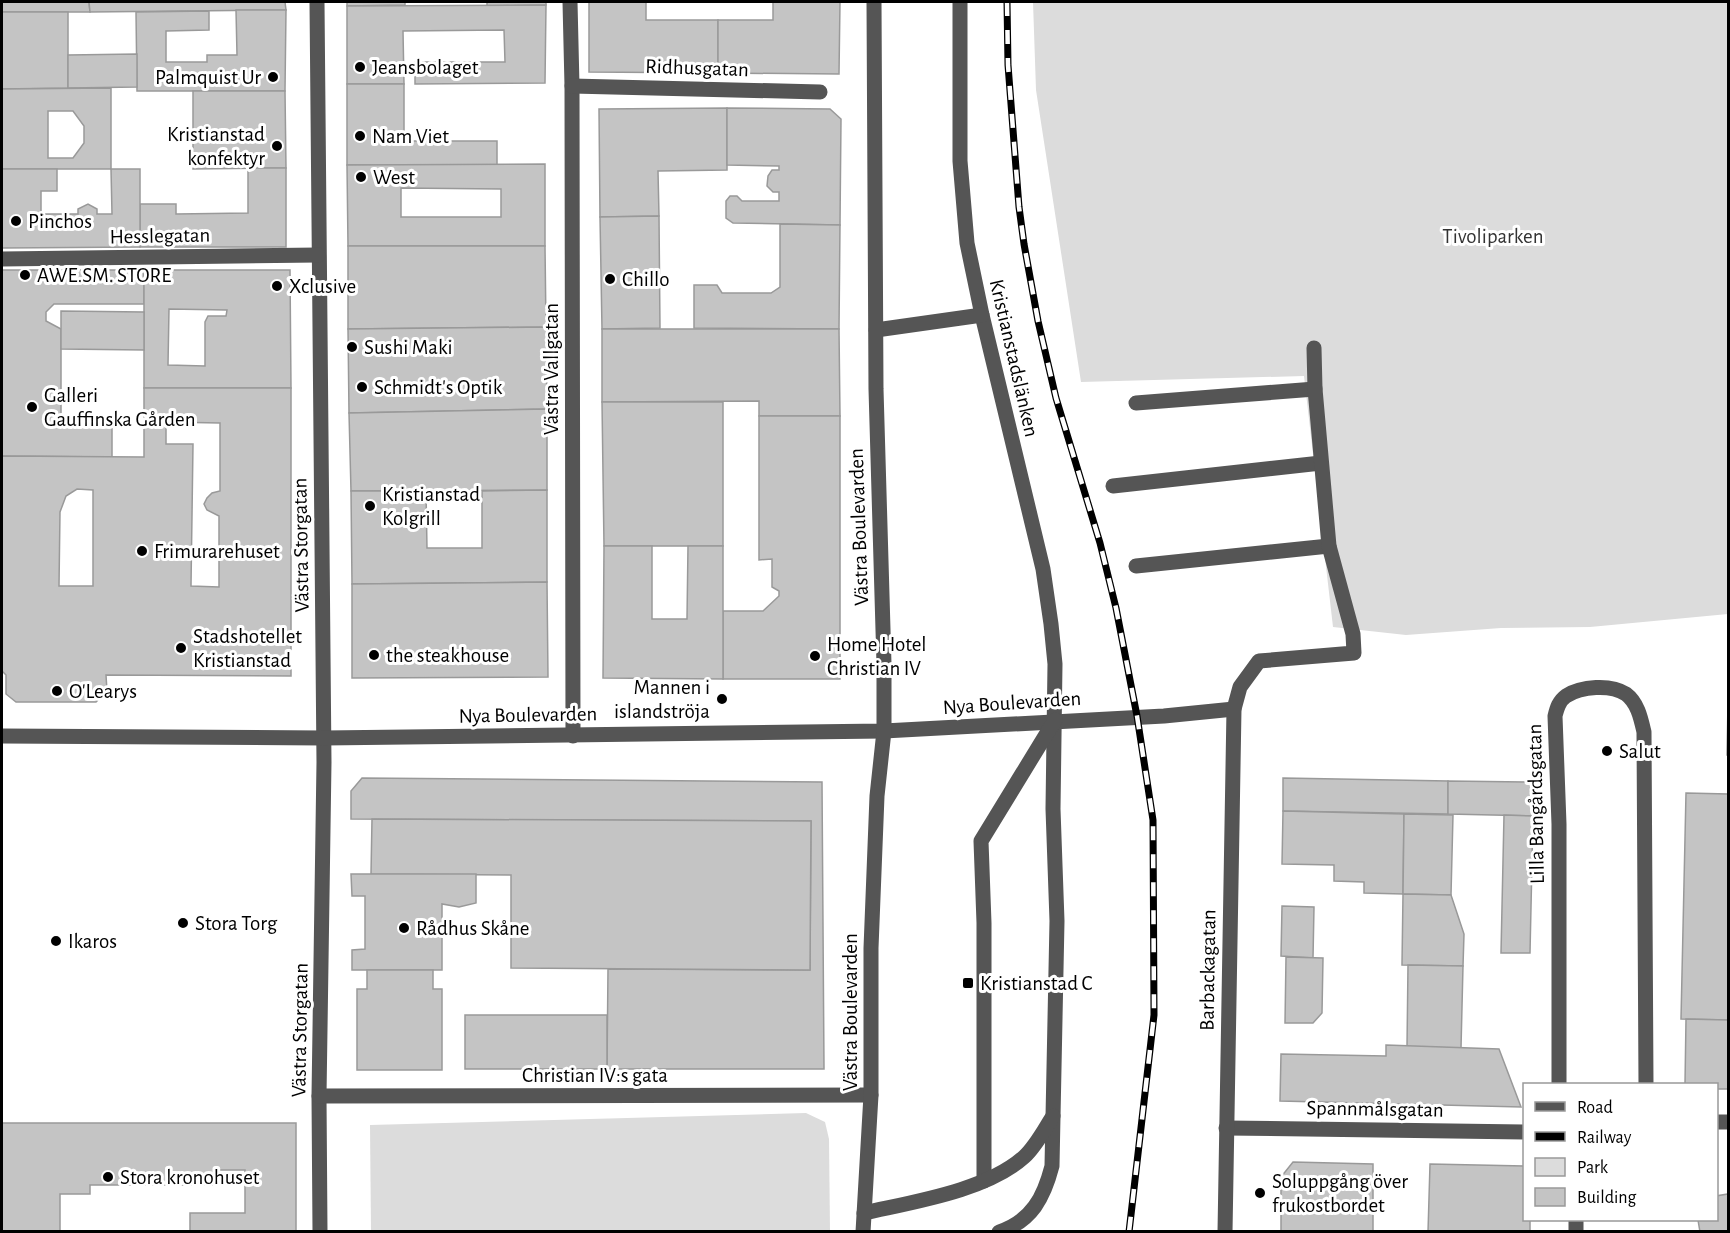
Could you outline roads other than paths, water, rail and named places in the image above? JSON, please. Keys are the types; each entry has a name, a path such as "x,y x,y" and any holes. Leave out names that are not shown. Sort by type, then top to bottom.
{"street":[{"name":"Västra Storgatan","path":"317,2 324,738 319,1096 320,1232"},
{"name":"Västra Vallgatan","path":"570,2 573,736"},
{"name":"Västra Boulevarden","path":"863,1232 871,1095 871,948 877,796 884,731 876,330 874,2"},
{"name":"Kristianstadslänken","path":"960,2 962,189 967,243 1043,569 1055,664 1053,810 1057,921 1052,1166 1047,1186 1037,1205 1024,1220 999,1232"},
{"name":"Ridhusgatan","path":"572,86 820,92"},
{"name":"Hesslegatan","path":"2,259 318,255"},
{"path":"876,330 982,315"},
{"path":"1136,566 1329,546 1315,389 1314,348"},
{"path":"1136,404 1315,389"},
{"path":"1113,486 1321,463"},
{"name":"Barbackagatan","path":"1225,1232 1234,709 1240,687 1259,661 1354,652 1353,634 1329,546"},
{"name":"Lilla Bangårdsgatan","path":"1559,1083 1559,824 1555,716 1558,705 1565,697 1576,691 1605,688 1627,695 1636,705 1644,732 1646,1083"},
{"name":"Nya Boulevarden","path":"2,736 324,738 884,731 1054,720 1164,716 1234,709"},
{"path":"984,1180 984,923 981,841 1054,720"},
{"name":"Christian IV:s gata","path":"319,1096 871,1095"},
{"path":"864,1213 938,1197 1003,1173 1025,1156 1053,1116"},
{"name":"Spannmålsgatan","path":"1226,1128 1523,1132"}],"railway":[{"path":"1007,2 1008,65 1024,244 1038,321 1056,398 1100,543 1116,608 1137,716 1153,820 1154,1015 1129,1232"}],"place":[{"name":"Jeansbolaget","path":"360,67"},
{"name":"Palmquist Ur","path":"273,77"},
{"name":"Nam Viet","path":"360,136"},
{"name":"Kristianstad konfektyr","path":"277,146"},
{"name":"West","path":"361,177"},
{"name":"Pinchos","path":"16,221"},
{"name":"AWE.SM. STORE","path":"25,275"},
{"name":"Chillo","path":"610,279"},
{"name":"Xclusive","path":"277,286"},
{"name":"Sushi Maki","path":"352,347"},
{"name":"Schmidt's Optik","path":"362,387"},
{"name":"Galleri Gauffinska Gården","path":"32,407"},
{"name":"Kristianstad Kolgrill","path":"370,506"},
{"name":"Frimurarehuset","path":"142,551"},
{"name":"Stadshotellet Kristianstad","path":"181,648"},
{"name":"the steakhouse","path":"374,655"},
{"name":"Home Hotel Christian IV","path":"815,656"},
{"name":"O'Learys","path":"57,691"},
{"name":"Mannen i islandströja","path":"722,699"},
{"name":"Salut","path":"1607,751"},
{"name":"Stora Torg","path":"183,923"},
{"name":"Rådhus Skåne","path":"404,928"},
{"name":"Ikaros","path":"56,941"},
{"name":"Kristianstad C","path":"968,983"},
{"name":"Stora kronohuset","path":"108,1177"},
{"name":"Soluppgång över frukostbordet","path":"1260,1193"}],"park label":[{"name":"Tivoliparken","path":"1493,236"}]}
